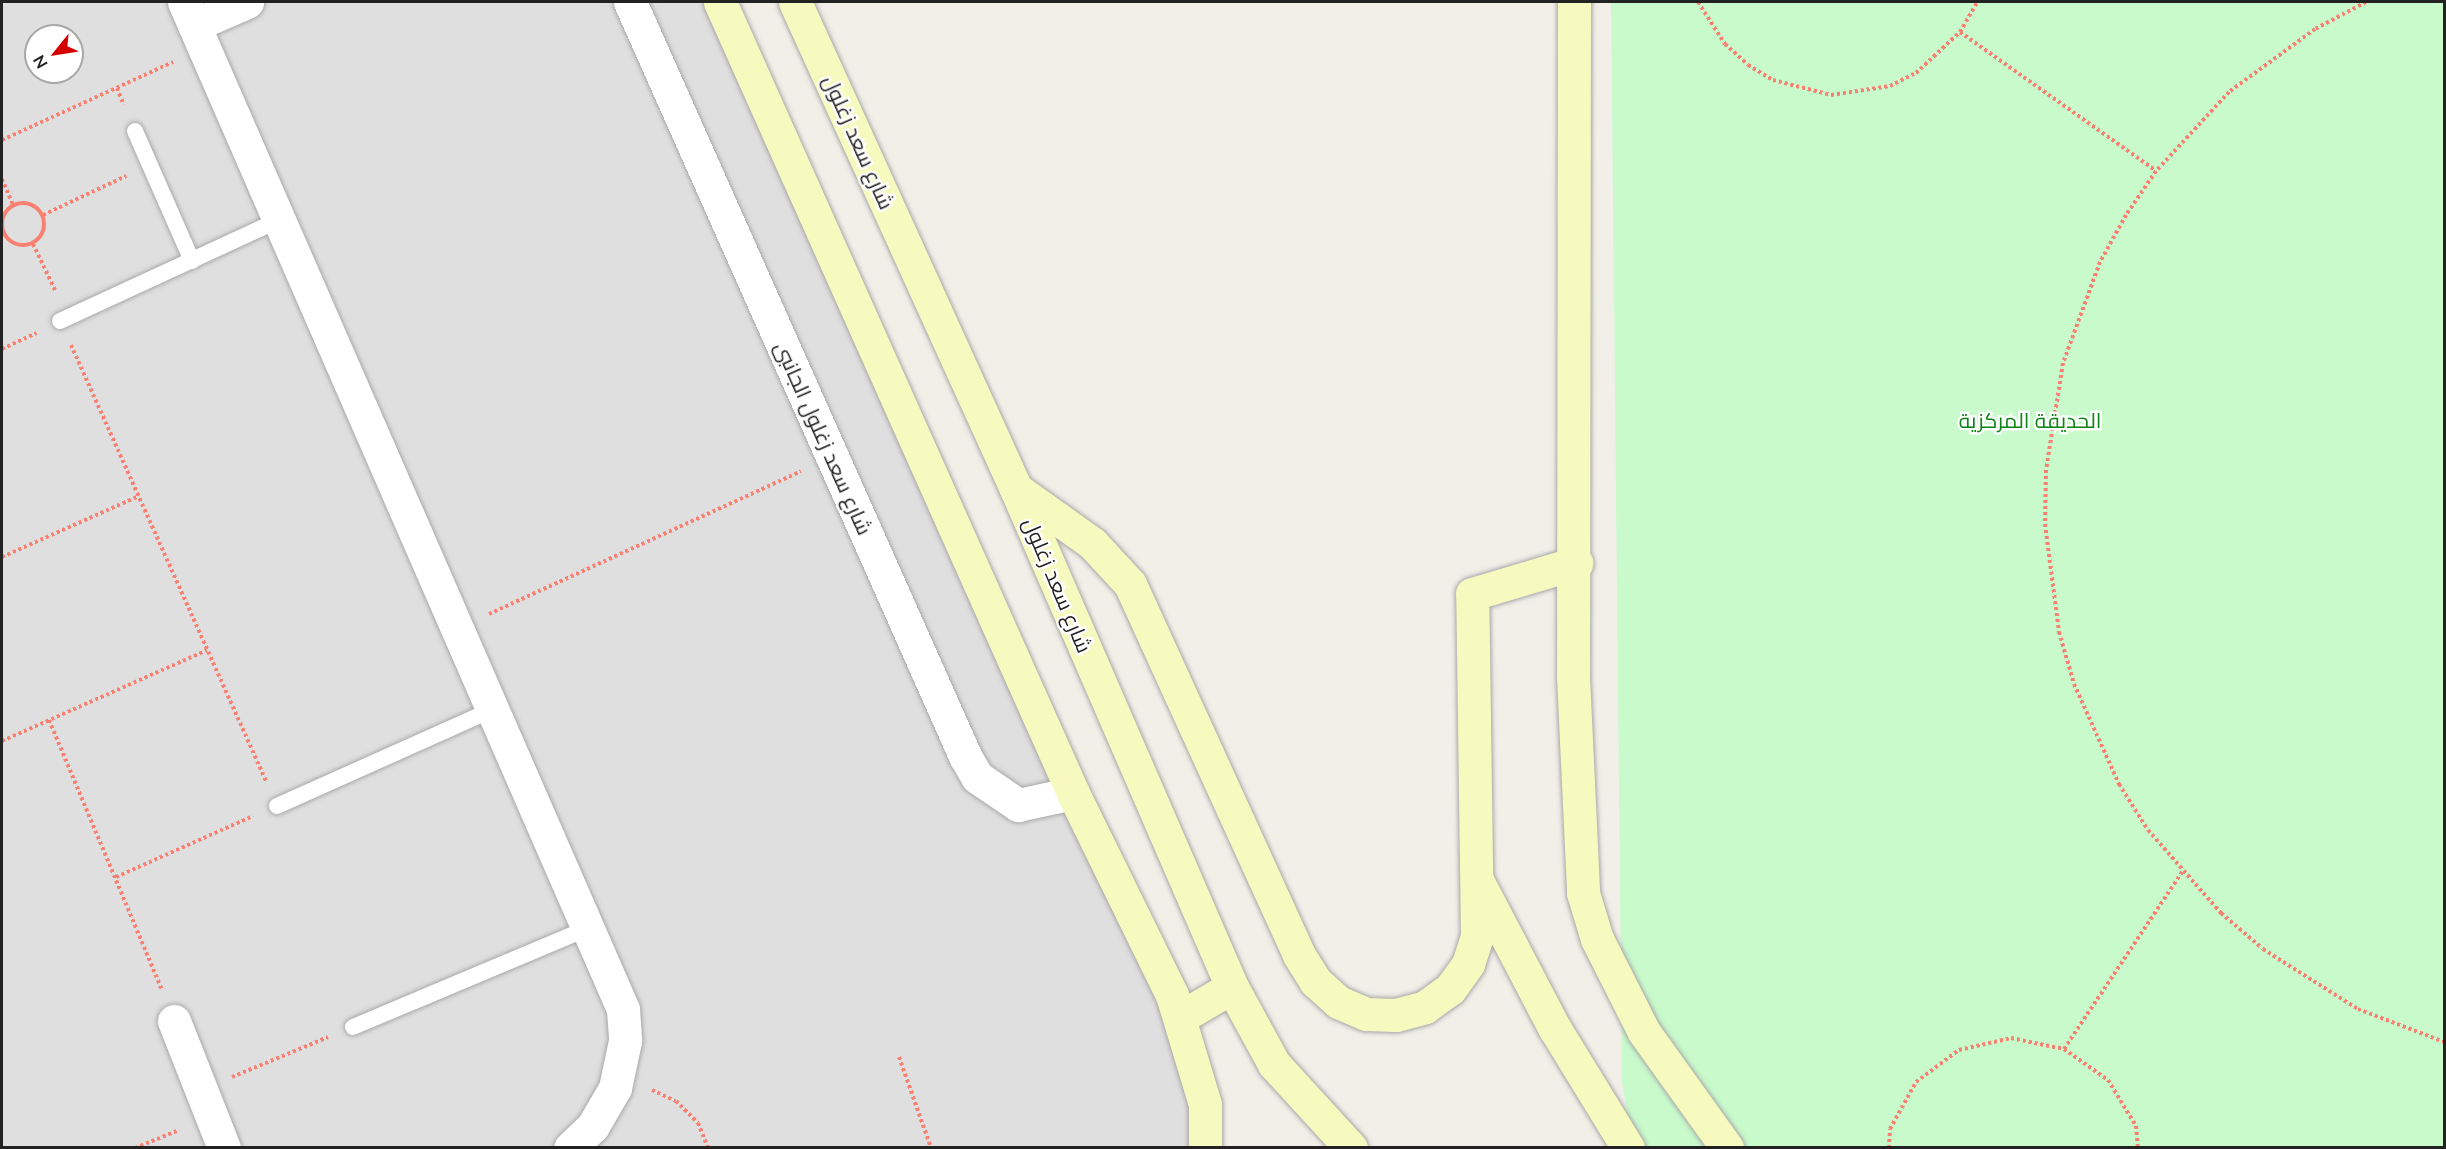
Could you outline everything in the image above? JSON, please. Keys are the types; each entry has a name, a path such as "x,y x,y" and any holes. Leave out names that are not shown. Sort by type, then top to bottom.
{"main road":[{"path":"720,2 1073,793 1181,1017 1205,1104 1205,1148"},
{"name":"شارع سعد زغلول","path":"795,2 1016,489 1232,987 1274,1064 1351,1148"},
{"path":"1574,2 1576,563 1573,677 1583,893 1597,939 1644,1032 1727,1148"},
{"path":"1016,489 1092,543 1130,584 1299,955 1315,981 1338,1002 1366,1014 1396,1015 1425,1007 1450,989 1468,964 1477,936 1472,594 1576,563"},
{"path":"1476,877 1555,1029 1628,1148"},
{"path":"1181,1017 1232,987"}],"street":[{"path":"247,2 194,25 623,1009 625,1041 615,1088 593,1125 570,1148"},
{"name":"شارع سعد زغلول الجانبى","path":"630,2 977,777 1018,805 1073,793"},
{"path":"174,1022 224,1148"}],"lane":[{"path":"135,131 192,261"},
{"path":"64,319 279,220"},
{"path":"277,806 494,710"},
{"path":"353,1027 588,928"}],"path":[{"path":"1698,2 1725,44 1748,65 1773,80 1831,95 1890,86 1940,55 1960,32 1977,2"},
{"path":"2366,2 2270,58 2198,122 2156,171 2100,262 2063,363 2046,470 2045,524 2059,632 2090,725 2119,784 2182,872 2221,913 2310,982 2358,1009 2445,1041"},
{"path":"2,140 194,25"},
{"path":"1960,32 2156,171"},
{"path":"43,214 150,165"},
{"path":"2,179 13,205"},
{"path":"13,205 35,206 43,214"},
{"path":"13,205 2,223 3,235 11,243 33,244 41,236 43,214"},
{"path":"33,244 139,496 277,806 116,877"},
{"path":"2,349 64,319"},
{"path":"458,628 832,456"},
{"path":"2,557 139,496"},
{"path":"2,741 207,650"},
{"path":"49,720 116,877 174,1022"},
{"path":"2064,1048 2182,872"},
{"path":"135,1148 205,1103 353,1027"},
{"path":"1888,1148 1890,1129 1916,1082 1959,1050 2011,1038 2064,1048 2108,1080 2136,1126 2138,1148"},
{"path":"899,1057 931,1148"},
{"path":"615,1088 647,1088 676,1101 698,1123 708,1148"}],"shaded area":[{"path":"2,2 724,2 1219,1147 2,1148"}],"green space":[{"name":"الحديقة المركزية","path":"1611,2 2444,2 2444,1147 1634,1147 1622,1083"}]}
